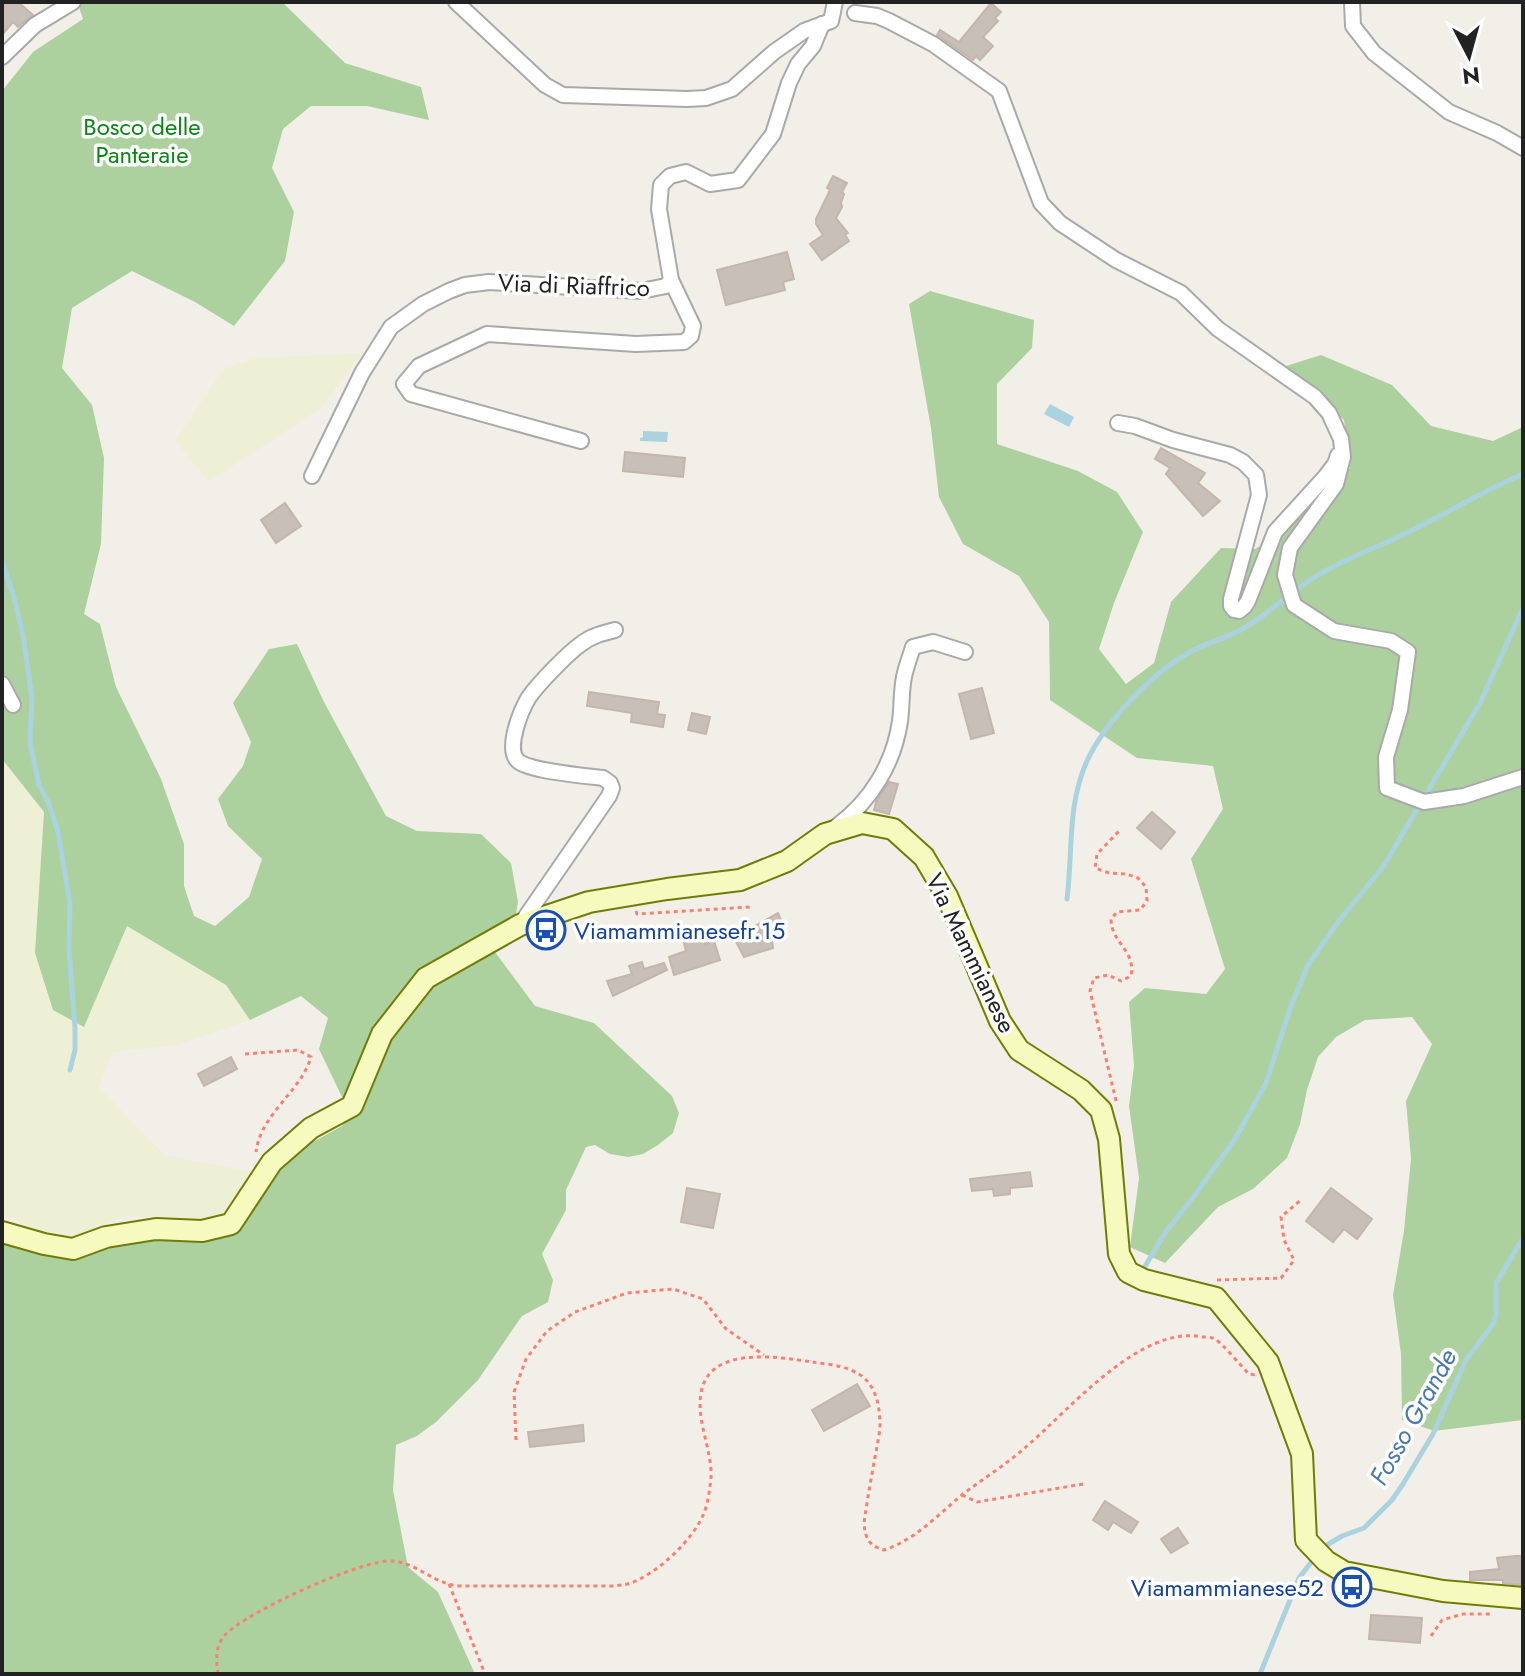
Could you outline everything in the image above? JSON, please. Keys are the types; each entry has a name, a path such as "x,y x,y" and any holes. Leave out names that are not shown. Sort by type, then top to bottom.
{"main road":[{"name":"Via Mammianese","path":"2,1232 73,1249 106,1237 156,1229 202,1231 231,1224 272,1162 311,1128 352,1106 382,1034 426,978 520,925 589,902 740,880 787,861 825,834 862,823 893,829 924,857 947,896 1000,1021 1019,1050 1081,1090 1101,1110 1109,1139 1119,1254 1128,1272 1144,1280 1216,1298 1268,1362 1302,1454 1306,1540 1326,1561 1344,1572 1443,1591 1523,1598"}],"street":[{"path":"2,57 35,25 73,2"},
{"path":"456,2 545,85 563,95 687,99 706,98 732,89 774,52 804,31 873,5"},
{"name":"Via di Riaffrico","path":"312,476 382,338 391,327 423,304 465,285 489,282 641,291 666,286 671,280 659,209 661,185 670,176 686,172 710,184 738,180 773,134 789,83 798,64 827,23 835,2"},
{"path":"1352,2 1353,26 1374,53 1449,112 1523,148"},
{"path":"855,13 877,16 900,26 933,44 999,91 1041,203 1060,223 1116,260 1181,293 1218,329 1315,397 1329,413 1341,439 1343,457 1336,484 1290,548 1285,575 1294,605 1334,631 1391,641 1408,652 1400,710 1386,757 1387,788 1424,802 1464,796 1523,777"},
{"path":"581,441 411,394 404,384 419,366 487,334 636,344 684,342 691,336 693,326 671,280"},
{"path":"1118,423 1230,455 1256,475 1259,495 1231,599 1231,606 1239,611 1248,601 1275,532 1335,464 1341,439"},
{"path":"520,925 612,788 603,778 531,767 519,762 513,753 512,741 529,698 561,662 584,642 615,630"},
{"path":"825,834 854,813 873,791 891,756 900,724 904,676 913,647 933,642 965,652"},
{"path":"2,684 13,705"}],"path":[{"path":"1119,831 1097,854 1095,868 1138,878 1146,887 1147,901 1140,910 1117,912 1111,919 1111,928 1133,966 1131,976 1121,981 1108,975 1094,978 1090,991 1119,1110"},
{"path":"629,895 637,914 750,907"},
{"path":"245,1054 298,1050 311,1057 306,1072 270,1116 261,1133 255,1151 264,1175"},
{"path":"1190,1291 1220,1279 1281,1278 1294,1260 1284,1240 1281,1217 1302,1199"},
{"path":"516,1440 514,1392 526,1359 547,1331 575,1312 627,1293 673,1289 703,1299 726,1329 764,1356"},
{"path":"218,1674 218,1647 225,1635 244,1620 322,1582 381,1562 392,1561 410,1566 449,1584 467,1586 613,1586 650,1574 690,1536 704,1513 711,1477 701,1421 701,1392 705,1380 716,1368 730,1361 764,1356 836,1366 867,1379 876,1394 880,1429 864,1534 869,1543 884,1550 895,1547 935,1519 1024,1449 1120,1363 1138,1351 1170,1337 1195,1335 1215,1339 1249,1374 1276,1378"},
{"path":"962,1495 977,1502 1083,1484"},
{"path":"449,1584 485,1674"},
{"path":"1431,1636 1442,1620 1463,1614 1494,1614"}],"green space":[{"name":"Bosco delle Panteraie","path":"77,2 282,2 345,63 421,87 429,120 367,106 311,106 283,129 272,168 294,212 285,261 234,326 195,302 132,271 72,308 62,368 92,405 104,458 101,544 84,614 100,624 116,687 161,779 184,844 184,886 194,916 215,926 249,897 262,859 228,826 218,799 243,766 251,742 233,703 269,649 297,644 324,702 386,816 417,831 481,834 511,863 518,902 515,920 415,978 343,1099 319,1049 328,1018 301,996 250,1020 226,985 127,926 84,1027 53,1010 35,953 44,812 2,759 2,91 33,52 83,19"},
{"path":"930,291 1034,320 1032,348 997,384 997,444 1078,471 1117,492 1143,532 1099,649 1126,684 1154,663 1171,602 1221,548 1255,549 1286,531 1350,468 1344,420 1286,366 1321,355 1392,385 1431,426 1493,441 1523,427 1523,1420 1434,1431 1402,1420 1401,1354 1393,1295 1404,1231 1411,1159 1406,1101 1432,1044 1412,1017 1365,1020 1336,1037 1318,1057 1300,1124 1287,1158 1253,1189 1218,1207 1165,1263 1130,1247 1139,1178 1129,1106 1134,1066 1129,1002 1145,988 1206,994 1225,969 1191,859 1223,809 1213,766 1137,758 1050,700 1049,622 1019,576 963,544 939,497 931,428 909,304"},
{"path":"362,353 322,407 209,482 175,441 223,369 256,358"},
{"path":"2,759 44,812 42,856 84,1026 127,926 226,985 250,1020 177,1045 112,1052 99,1087 164,1155 254,1172 236,1206 211,1221 126,1216 69,1240 41,1234 14,1218 2,1215"},
{"path":"492,948 535,1006 594,1023 672,1096 679,1113 673,1133 643,1154 628,1157 610,1154 595,1145 586,1147 566,1190 566,1210 542,1254 553,1280 548,1302 522,1316 478,1380 436,1422 417,1436 396,1445 393,1490 408,1567 438,1592 475,1674 2,1674 2,1243 51,1255 83,1256 133,1238 210,1238 258,1198 291,1154 342,1126 366,1097 398,1026 435,984"}],"water":[{"path":"1050,404 1074,417 1069,427 1044,414"},
{"path":"643,431 668,432 667,442 640,441"}],"building":[{"path":"6,2 18,2 33,15 18,27 13,22 2,35 2,7"},
{"path":"991,3 1001,12 995,18 998,21 983,37 993,46 980,60 976,56 973,60 937,35 940,30 959,42"},
{"path":"833,176 847,183 842,192 842,207 836,218 848,233 845,235 849,241 822,260 810,244 823,235 816,219"},
{"path":"787,252 794,279 783,282 785,290 726,305 717,270"},
{"path":"1161,448 1205,473 1198,483 1220,501 1203,516 1166,474 1170,468 1155,459"},
{"path":"625,452 685,458 683,477 623,471"},
{"path":"285,503 301,526 276,543 261,520"},
{"path":"982,688 994,733 971,739 959,694"},
{"path":"589,692 659,702 657,714 665,715 663,727 631,722 632,713 587,706"},
{"path":"692,713 710,717 706,734 688,730"},
{"path":"889,782 898,784 889,814 874,810"},
{"path":"1152,812 1175,832 1161,849 1137,828"},
{"path":"778,913 783,925 771,933 773,948 744,957 734,938"},
{"path":"704,937 706,944 714,941 720,960 674,975 669,957 686,951 684,943"},
{"path":"642,962 644,969 664,963 667,970 613,996 607,981 632,974 629,966"},
{"path":"231,1057 237,1069 204,1086 198,1074"},
{"path":"1030,1172 1032,1186 1010,1188 1010,1194 994,1196 993,1189 972,1191 970,1179"},
{"path":"687,1188 720,1194 713,1228 681,1222"},
{"path":"1331,1188 1372,1219 1357,1239 1344,1229 1333,1242 1306,1221"},
{"path":"857,1384 870,1406 824,1431 812,1410"},
{"path":"583,1425 584,1441 530,1447 528,1432"},
{"path":"1105,1501 1138,1522 1131,1533 1113,1522 1108,1530 1093,1520"},
{"path":"1178,1528 1188,1543 1171,1553 1161,1539"},
{"path":"1523,1556 1523,1585 1503,1583 1503,1580 1470,1580 1470,1572 1499,1569 1497,1558"},
{"path":"1371,1615 1422,1618 1420,1643 1369,1639"}],"waterway":[{"path":"1067,899 1073,812 1087,761 1105,730 1145,685 1190,652 1246,627 1326,571 1523,474"},
{"path":"2,561 23,635 32,699 31,748 39,785 58,832 70,904 69,950 75,1028 75,1050 70,1070"},
{"path":"1144,1268 1165,1233 1235,1139 1266,1083 1308,965 1383,867 1480,703 1523,608"},
{"name":"Fosso Grande","path":"1322,1548 1364,1528 1403,1484 1433,1434 1466,1360 1493,1324 1496,1316 1496,1283 1523,1238"},
{"name":"Fosso Grande","path":"1260,1674 1299,1578 1316,1556"}],"place":[{"name":"Viamammianesefr.15","path":"546,930"},
{"name":"Viamammianese52","path":"1352,1587"}]}
